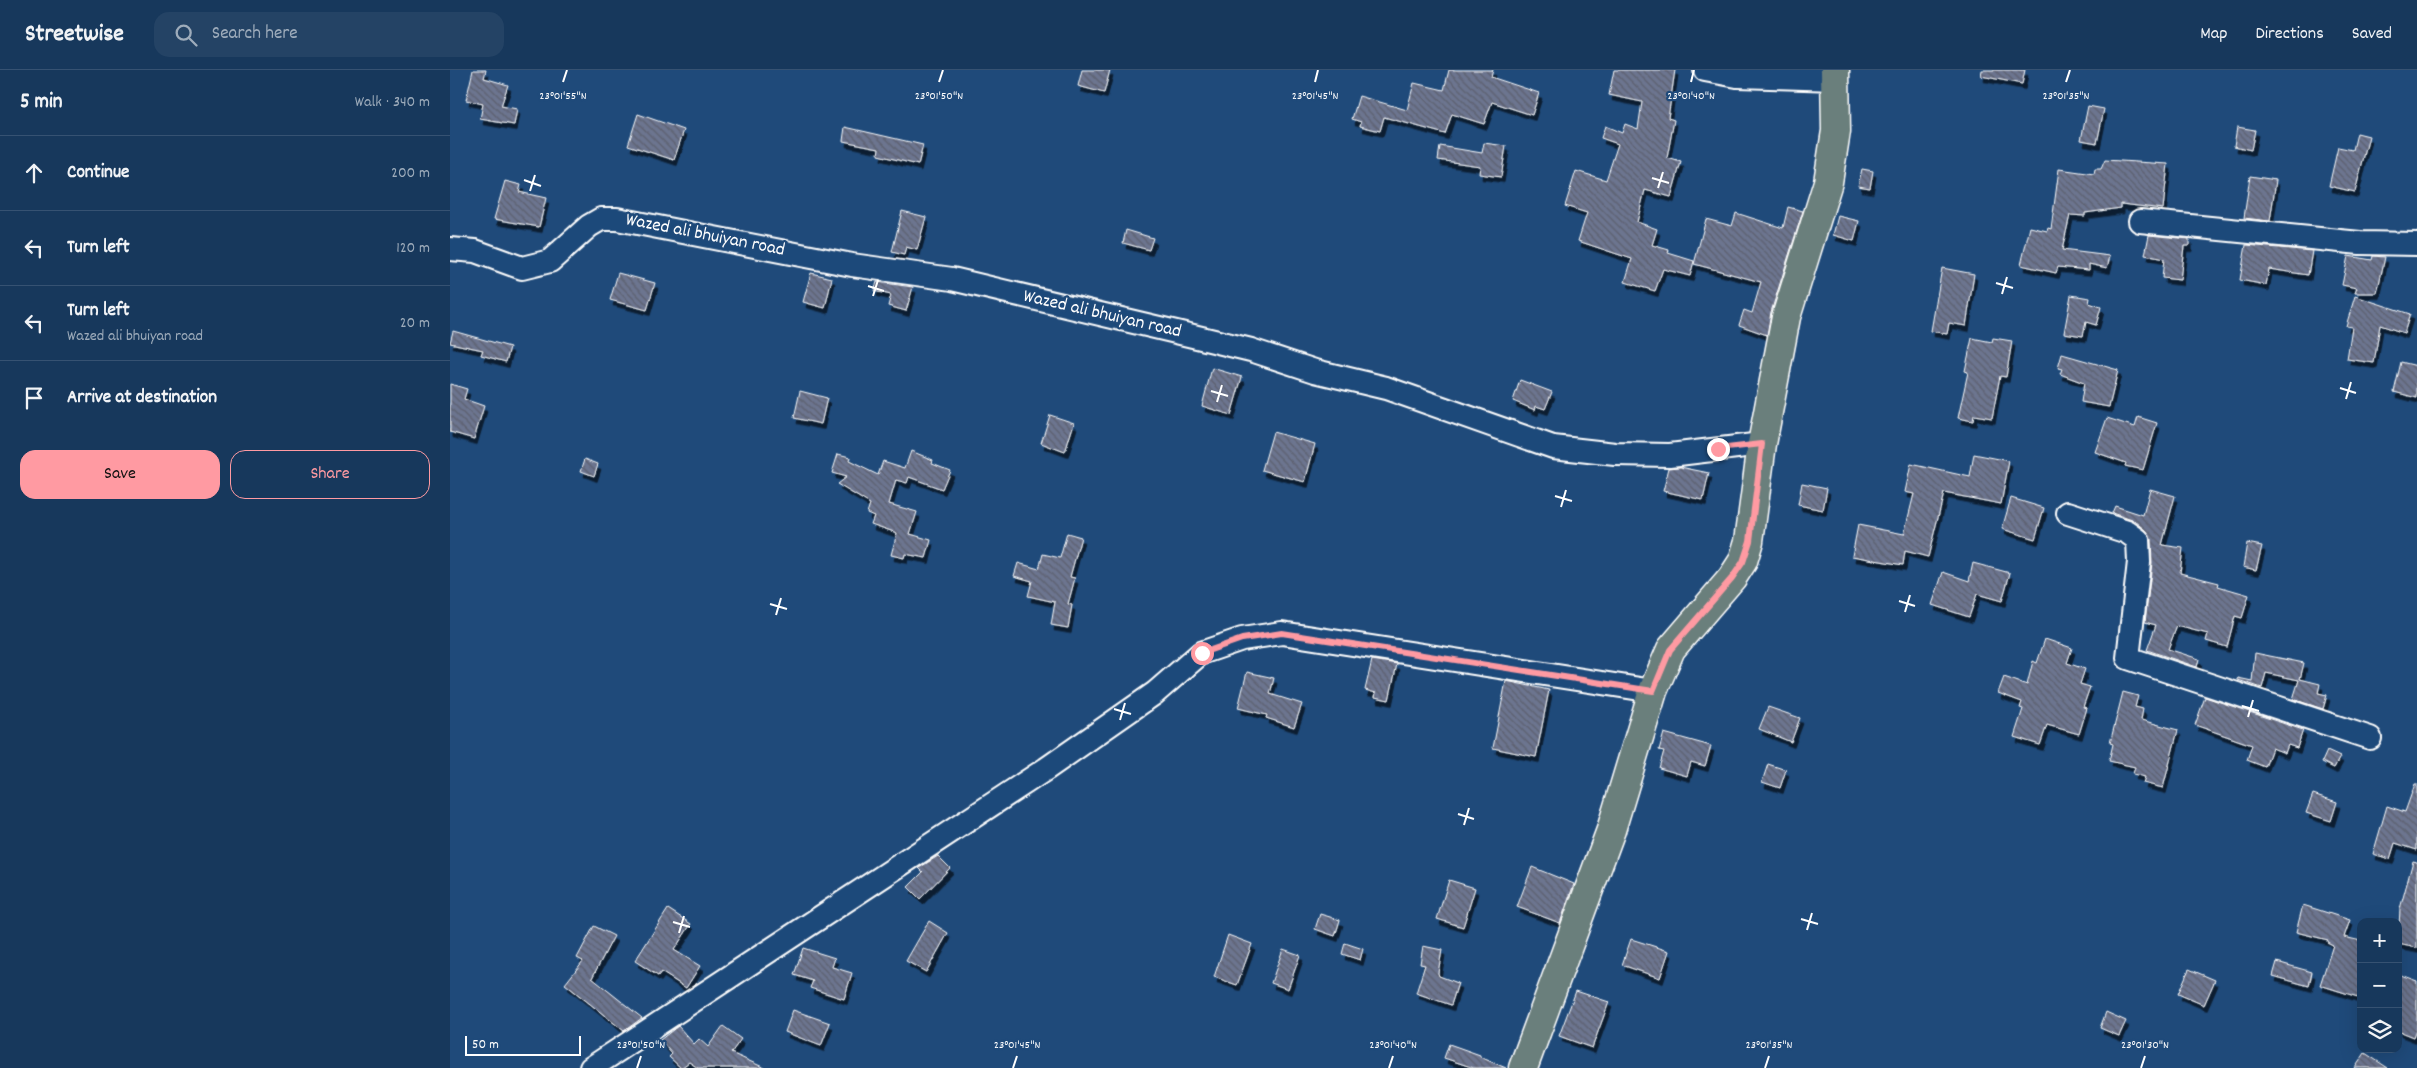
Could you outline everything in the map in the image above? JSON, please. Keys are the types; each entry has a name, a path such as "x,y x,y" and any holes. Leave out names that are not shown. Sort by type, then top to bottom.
{"main road":[{"path":"1522,1068 1611,830 1653,691 1670,650 1732,578 1743,562 1750,541 1762,444 1786,317 1828,182 1836,131 1835,75"}],"street":[{"path":"1705,70 1737,76 1835,75"},
{"name":"Wazed ali bhuiyan road","path":"450,249 475,251 522,268 550,261 589,226 601,219 617,219 852,265 952,279 1251,350 1315,371 1386,388 1553,447 1615,454 1670,455 1762,444"},
{"path":"2140,221 2360,243 2417,244"},
{"path":"2068,514 2127,532 2138,540 2139,562 2128,658 2370,738"},
{"path":"591,1068 1046,769 1154,693 1202,653 1242,639 1282,633 1653,691"}],"building":[{"path":"473,70 486,70 484,78 508,85 501,106 517,109 514,125 480,119 483,104 466,100"},
{"path":"1082,70 1110,70 1104,93 1078,86"},
{"path":"1449,70 1493,70 1491,77 1539,93 1532,115 1492,102 1484,124 1452,114 1445,134 1384,117 1380,131 1360,126 1361,122 1352,119 1359,96 1407,110 1414,83 1444,90"},
{"path":"1614,70 1675,70 1668,118 1674,120 1667,158 1681,162 1671,197 1645,190 1637,222 1657,229 1652,245 1669,250 1668,253 1694,261 1690,276 1663,269 1655,291 1625,282 1632,259 1578,241 1587,213 1565,206 1576,171 1606,180 1618,144 1601,138 1605,126 1622,133 1625,124 1638,129 1642,102 1609,95"},
{"path":"1982,70 2025,70 2022,84 1981,76"},
{"path":"2088,106 2104,109 2097,143 2081,140"},
{"path":"638,114 684,130 674,160 628,145"},
{"path":"845,127 923,145 918,165 878,155 879,148 843,141"},
{"path":"2237,127 2255,130 2251,150 2234,146"},
{"path":"2357,133 2369,136 2355,192 2329,186 2338,147 2353,150"},
{"path":"1484,143 1506,146 1501,177 1479,174 1480,166 1438,160 1440,146 1482,153"},
{"path":"2105,160 2168,164 2163,209 2121,204 2121,208 2085,213 2085,216 2070,215 2062,250 2110,256 2107,268 2089,264 2089,270 2058,267 2056,273 2021,265 2030,227 2047,231 2048,228 2051,229 2059,169 2094,174 2095,169 2101,169"},
{"path":"1862,169 1873,171 1870,188 1858,186"},
{"path":"2250,176 2276,180 2270,221 2244,218"},
{"path":"505,181 521,185 519,192 546,198 539,227 494,219"},
{"path":"1788,207 1803,211 1771,312 1767,335 1739,325 1744,310 1752,313 1761,282 1694,264 1706,219 1732,226 1736,213 1783,228"},
{"path":"902,211 926,217 917,250 906,247 904,255 892,252"},
{"path":"1838,216 1859,221 1854,241 1833,235"},
{"path":"1126,230 1153,238 1149,250 1123,243"},
{"path":"2149,235 2189,239 2189,246 2184,246 2180,280 2162,278 2164,259 2145,255"},
{"path":"2246,245 2312,251 2308,275 2269,269 2266,285 2240,280"},
{"path":"2348,256 2372,260 2373,256 2385,257 2377,293 2355,293 2357,288 2342,285"},
{"path":"1942,268 1974,274 1966,326 1949,323 1947,334 1931,331"},
{"path":"618,273 655,283 647,310 610,300"},
{"path":"811,273 832,278 825,308 803,302"},
{"path":"877,282 913,287 906,311 888,306 891,295 874,291"},
{"path":"2071,295 2090,298 2089,303 2101,307 2096,325 2086,322 2083,336 2064,333"},
{"path":"2355,296 2410,314 2404,333 2380,325 2374,363 2347,359 2352,327 2346,326"},
{"path":"453,331 510,347 506,362 481,355 483,350 450,343"},
{"path":"1972,338 1992,342 1993,338 2012,341 2006,377 2000,376 1992,418 1974,415 1973,421 1958,418 1968,372 1965,371"},
{"path":"2062,354 2118,370 2109,407 2081,402 2084,383 2060,374 2062,369 2058,368"},
{"path":"2401,362 2417,366 2417,398 2394,392"},
{"path":"1212,368 1242,377 1231,415 1202,406"},
{"path":"1520,380 1552,392 1545,409 1536,406 1535,410 1513,401"},
{"path":"450,384 467,389 464,399 484,406 474,439 450,432"},
{"path":"800,391 827,398 821,424 794,418"},
{"path":"1050,415 1074,423 1065,452 1041,443"},
{"path":"2138,417 2157,423 2143,470 2125,466 2126,463 2095,452 2107,418 2135,427"},
{"path":"1273,432 1315,444 1305,482 1262,470"},
{"path":"911,451 933,460 932,463 950,470 942,489 909,477 907,483 896,480 889,504 917,512 910,534 931,540 926,558 905,554 904,558 891,555 897,533 871,524 874,516 867,513 870,504 837,484 846,477 832,473 838,454 850,457 849,461 878,475 883,461 905,468"},
{"path":"1974,454 2009,461 2001,504 1944,493 1928,557 1905,551 1903,565 1852,556 1858,525 1904,534 1914,494 1905,492 1911,464 1970,477"},
{"path":"585,459 598,464 594,476 581,471"},
{"path":"1680,467 1709,473 1703,500 1663,491 1669,468"},
{"path":"1802,483 1827,488 1823,510 1798,505"},
{"path":"2150,489 2175,496 2162,545 2183,548 2180,573 2219,583 2218,586 2249,595 2242,618 2235,616 2227,647 2206,641 2208,634 2177,626 2168,649 2199,659 2197,667 2147,650 2156,625 2145,622 2152,563 2151,539 2146,530 2135,521 2112,513 2115,506 2143,515"},
{"path":"2011,498 2044,508 2035,539 2002,529"},
{"path":"1067,533 1081,537 1070,577 1075,578 1068,604 1072,605 1068,628 1051,625 1055,602 1028,596 1032,581 1014,576 1018,563 1039,569 1043,554 1060,558"},
{"path":"2247,543 2262,546 2256,570 2243,567"},
{"path":"1973,563 2010,573 2002,601 1977,594 1969,617 1932,605 1943,572 1969,581"},
{"path":"2045,639 2072,648 2067,663 2085,669 2080,684 2090,687 2083,707 2087,708 2079,734 2047,725 2040,745 2014,737 2023,709 2020,708 2022,702 1998,693 2004,677 2027,685 2033,661 2037,663"},
{"path":"2255,653 2304,663 2300,679 2320,684 2318,693 2327,695 2323,709 2293,699 2299,680 2266,673 2262,688 2238,680 2238,678 2252,681"},
{"path":"1372,660 1397,664 1389,700 1375,697 1376,693 1365,690"},
{"path":"1247,672 1274,678 1270,694 1302,704 1294,727 1266,718 1267,715 1238,708"},
{"path":"1506,681 1549,690 1536,757 1493,748"},
{"path":"2123,692 2138,696 2135,707 2143,709 2141,720 2178,730 2163,788 2143,783 2145,777 2133,774 2135,767 2109,761 2113,744 2110,743"},
{"path":"2205,697 2303,730 2297,748 2288,745 2285,753 2272,748 2265,767 2247,760 2252,745 2195,725"},
{"path":"1768,707 1800,718 1791,742 1759,729"},
{"path":"1664,733 1711,746 1705,766 1691,762 1687,776 1659,768 1664,751 1659,750"},
{"path":"2327,751 2340,757 2334,768 2322,762"},
{"path":"1768,764 1786,770 1780,788 1762,782"},
{"path":"2415,784 2417,784 2417,850 2395,843 2390,859 2373,854 2387,806 2405,812"},
{"path":"2313,794 2337,802 2331,821 2306,813"},
{"path":"938,856 950,868 920,899 908,887 923,872 919,868"},
{"path":"2413,861 2417,862 2417,948 2402,945 2400,909"},
{"path":"1532,867 1574,884 1560,923 1517,907"},
{"path":"1449,880 1475,888 1463,927 1437,919"},
{"path":"2303,905 2350,920 2344,937 2357,940 2357,997 2320,985 2333,945 2327,942 2328,940 2296,932"},
{"path":"668,909 691,924 674,950 700,966 686,988 661,972 658,976 635,961"},
{"path":"1320,914 1340,920 1335,936 1315,929"},
{"path":"929,921 948,933 926,972 906,961"},
{"path":"594,926 614,936 592,978 642,1018 624,1031 565,984 583,961 577,958"},
{"path":"1228,935 1252,944 1237,985 1214,977"},
{"path":"1631,939 1669,951 1660,978 1622,965"},
{"path":"1345,943 1363,949 1360,960 1342,954"},
{"path":"1423,946 1442,950 1439,976 1458,983 1451,1005 1416,993 1425,965 1420,964"},
{"path":"803,948 835,958 832,967 852,973 844,999 810,988 813,981 794,975"},
{"path":"1283,949 1300,955 1288,989 1271,983"},
{"path":"2277,962 2312,972 2309,986 2273,976"},
{"path":"2189,969 2215,980 2204,1005 2178,994"},
{"path":"2402,975 2417,981 2417,1027 2413,1037 2402,1033"},
{"path":"1576,991 1609,1002 1592,1048 1559,1036"},
{"path":"793,1010 830,1023 821,1046 785,1032"},
{"path":"2106,1012 2126,1021 2119,1036 2100,1028"},
{"path":"678,1026 694,1044 699,1039 708,1047 723,1026 741,1039 731,1053 765,1068 698,1068 689,1062 681,1068 669,1057 672,1054 660,1040"},
{"path":"1449,1044 1480,1055 1480,1057 1506,1068 1474,1068 1444,1058"},
{"path":"2365,1053 2388,1068 2355,1068"}],"route":[{"path":"1202,653 1242,639 1282,633 1653,691 1670,650 1732,578 1743,562 1750,541 1762,444 1718,449"}]}
